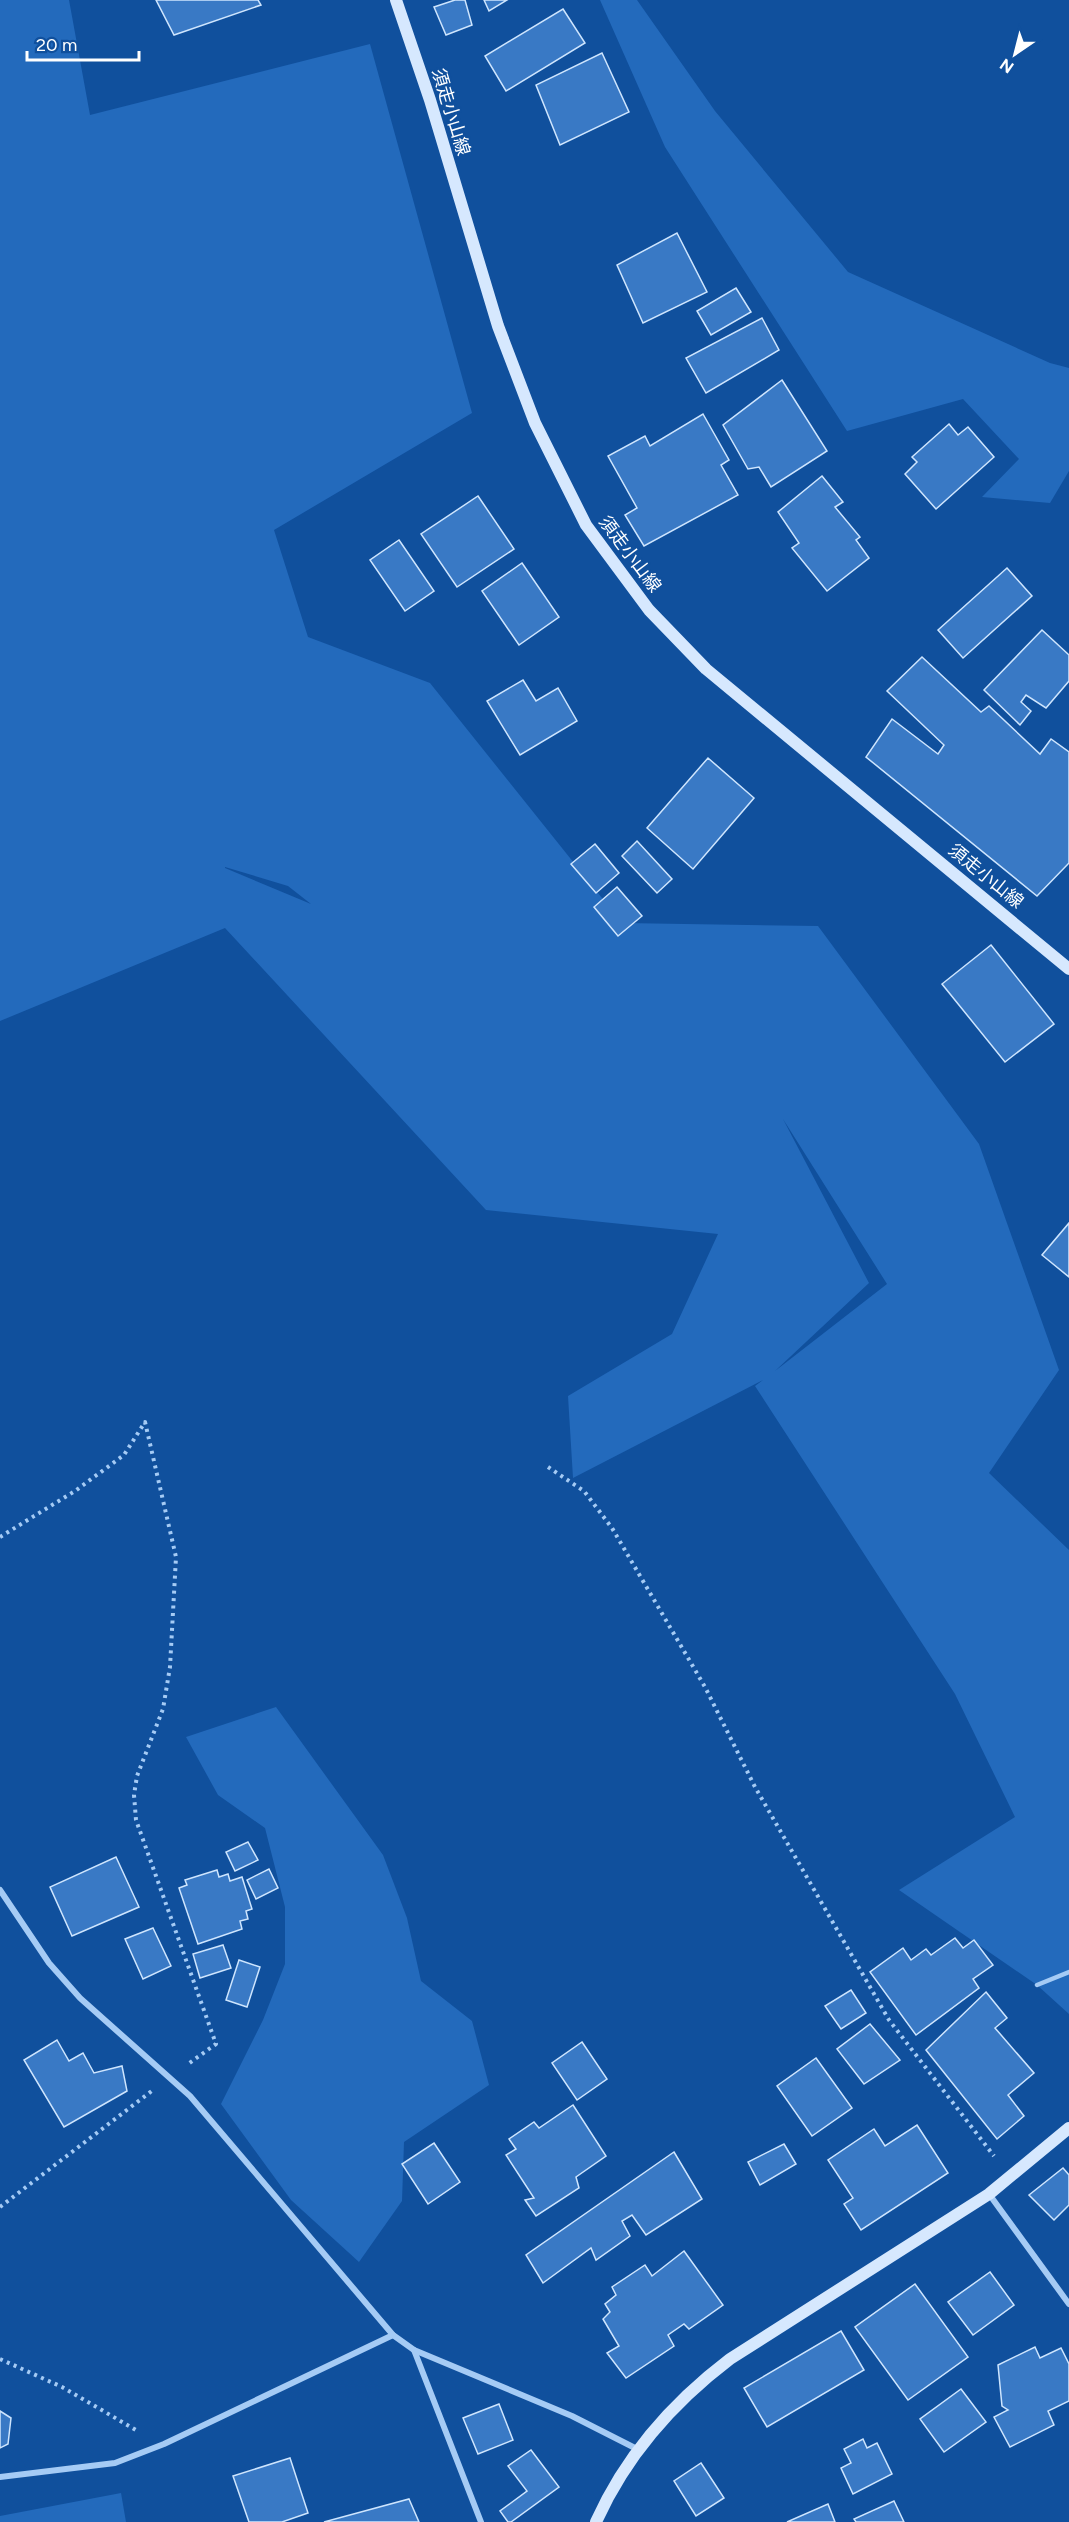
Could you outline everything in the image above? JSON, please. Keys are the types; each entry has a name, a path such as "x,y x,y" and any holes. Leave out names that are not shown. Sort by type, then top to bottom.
{"main road":[{"name":"須走小山線","path":"396,0 430,100 498,326 535,423 585,525 650,610 706,669 1069,969"},
{"path":"596,2522 608,2495 637,2449 680,2400 730,2359 989,2194 1069,2128"}],"street":[{"path":"0,1890 50,1963 80,1998 190,2096 393,2335 414,2350 572,2416 637,2449"},
{"path":"989,2194 1069,2304"},
{"path":"0,2477 114,2463 164,2444 393,2335"},
{"path":"414,2350 481,2522"}],"lane":[{"path":"1037,1985 1069,1972"}],"path":[{"path":"0,1537 75,1491 124,1455 145,1422 176,1557 170,1667 163,1709 137,1776 134,1795 136,1820 216,2044 170,2076 0,2207"},
{"path":"548,1467 584,1491 612,1528 705,1687 755,1787 889,2020 1009,2176"},
{"path":"0,2359 62,2387 117,2421 164,2444"}],"shaded area":[{"path":"0,0 69,0 90,115 370,44 472,413 274,530 308,637 430,683 622,923 818,926 979,1144 1059,1370 989,1473 1069,1550 1069,2014 1037,1985 899,1890 1015,1817 955,1694 755,1386 763,1380 573,1478 568,1396 672,1334 718,1234 486,1210 225,928 0,1021","holes":["225,868 288,886 311,904","783,1119 887,1284 775,1371 869,1283"]},
{"path":"600,0 637,0 715,111 848,272 1050,363 1069,368 1069,471 1050,503 982,497 1019,459 963,399 847,431 665,147"},
{"path":"276,1707 383,1855 407,1918 421,1981 472,2021 489,2085 404,2142 402,2201 359,2262 291,2200 221,2104 263,2020 285,1964 285,1907 265,1828 218,1795 186,1737"},
{"path":"121,2493 126,2522 0,2522 0,2516"}],"building":[{"path":"156,0 258,0 261,5 174,35"},
{"path":"455,0 465,0 472,25 446,35 434,7"},
{"path":"484,0 507,0 489,11"},
{"path":"563,9 585,43 506,91 485,56"},
{"path":"602,53 629,112 560,145 536,85"},
{"path":"677,233 707,292 643,323 617,265"},
{"path":"736,288 751,312 711,335 697,311"},
{"path":"762,318 779,350 706,393 686,358"},
{"path":"782,380 827,451 771,487 759,467 748,469 723,425"},
{"path":"703,414 729,460 721,465 738,495 644,546 625,515 637,508 608,456 645,436 650,446"},
{"path":"949,424 958,435 968,427 994,457 936,509 905,474 917,462 912,457"},
{"path":"822,476 843,502 835,507 860,537 856,540 869,558 827,591 792,548 799,543 778,512"},
{"path":"478,496 514,549 457,587 421,534"},
{"path":"399,540 434,591 405,611 370,560"},
{"path":"522,563 559,617 519,645 482,591"},
{"path":"1007,568 1032,596 963,658 938,630"},
{"path":"1042,630 1069,655 1069,681 1046,708 1026,695 1021,702 1031,711 1020,725 984,690"},
{"path":"922,657 981,712 989,706 1040,754 1051,739 1069,752 1069,863 1037,896 866,757 892,719 938,754 944,745 887,691"},
{"path":"523,680 536,701 558,688 577,721 520,755 487,701"},
{"path":"708,758 754,798 693,869 647,828"},
{"path":"637,841 672,879 657,893 622,856"},
{"path":"595,844 619,873 596,893 571,864"},
{"path":"617,887 642,916 618,936 594,907"},
{"path":"991,945 1054,1024 1005,1062 942,984"},
{"path":"1069,1223 1069,1277 1042,1255"},
{"path":"248,1842 258,1860 235,1871 226,1852"},
{"path":"116,1857 139,1907 72,1936 50,1887"},
{"path":"269,1869 278,1888 256,1899 247,1880"},
{"path":"217,1870 219,1877 228,1874 230,1881 242,1877 252,1909 246,1911 248,1919 240,1921 242,1929 198,1944 179,1888 187,1885 185,1880"},
{"path":"153,1928 171,1966 143,1979 125,1939"},
{"path":"955,1938 963,1948 974,1940 993,1965 973,1979 979,1988 916,2035 870,1972 903,1948 911,1960 926,1949 931,1955"},
{"path":"223,1945 231,1968 200,1978 193,1954"},
{"path":"239,1960 260,1967 247,2007 226,2000"},
{"path":"851,1990 866,2013 841,2029 825,2006"},
{"path":"986,1992 1007,2018 995,2028 1034,2073 1008,2095 1024,2116 997,2139 926,2050"},
{"path":"870,2024 900,2060 864,2084 837,2049"},
{"path":"57,2040 69,2061 83,2053 94,2073 122,2066 127,2091 64,2127 24,2060"},
{"path":"582,2042 607,2079 577,2100 552,2063"},
{"path":"816,2058 852,2108 812,2136 777,2086"},
{"path":"573,2105 606,2156 576,2177 579,2188 536,2216 525,2200 534,2198 506,2155 516,2149 509,2139 534,2122 539,2128"},
{"path":"917,2125 948,2173 861,2230 844,2204 853,2198 828,2160 874,2129 885,2146"},
{"path":"434,2143 460,2182 428,2204 402,2164"},
{"path":"784,2144 796,2164 760,2185 748,2162"},
{"path":"674,2152 702,2199 646,2235 632,2215 622,2221 630,2236 596,2260 591,2248 543,2283 526,2255"},
{"path":"1063,2168 1069,2175 1069,2205 1054,2220 1029,2195"},
{"path":"684,2251 723,2305 689,2329 684,2324 668,2335 674,2346 626,2378 607,2353 619,2346 603,2319 610,2312 605,2304 616,2295 612,2287 645,2265 652,2276"},
{"path":"990,2272 1014,2305 973,2335 948,2302"},
{"path":"915,2284 968,2357 908,2400 855,2327"},
{"path":"841,2331 864,2370 767,2427 744,2388"},
{"path":"1035,2347 1040,2358 1061,2348 1069,2364 1069,2401 1048,2411 1054,2425 1010,2447 994,2417 1008,2410 1002,2406 998,2365"},
{"path":"961,2389 986,2422 944,2452 920,2419"},
{"path":"499,2404 513,2440 478,2454 463,2418"},
{"path":"0,2411 11,2418 8,2444 0,2448"},
{"path":"863,2439 867,2448 877,2443 892,2474 853,2494 841,2468 851,2463 844,2449"},
{"path":"531,2450 559,2487 508,2522 500,2511 527,2491 508,2466"},
{"path":"290,2458 308,2513 282,2522 249,2522 233,2476"},
{"path":"701,2463 724,2498 696,2516 674,2481"},
{"path":"409,2499 419,2522 324,2522"},
{"path":"894,2501 904,2522 856,2522 854,2519"},
{"path":"828,2504 835,2522 787,2522"}]}
